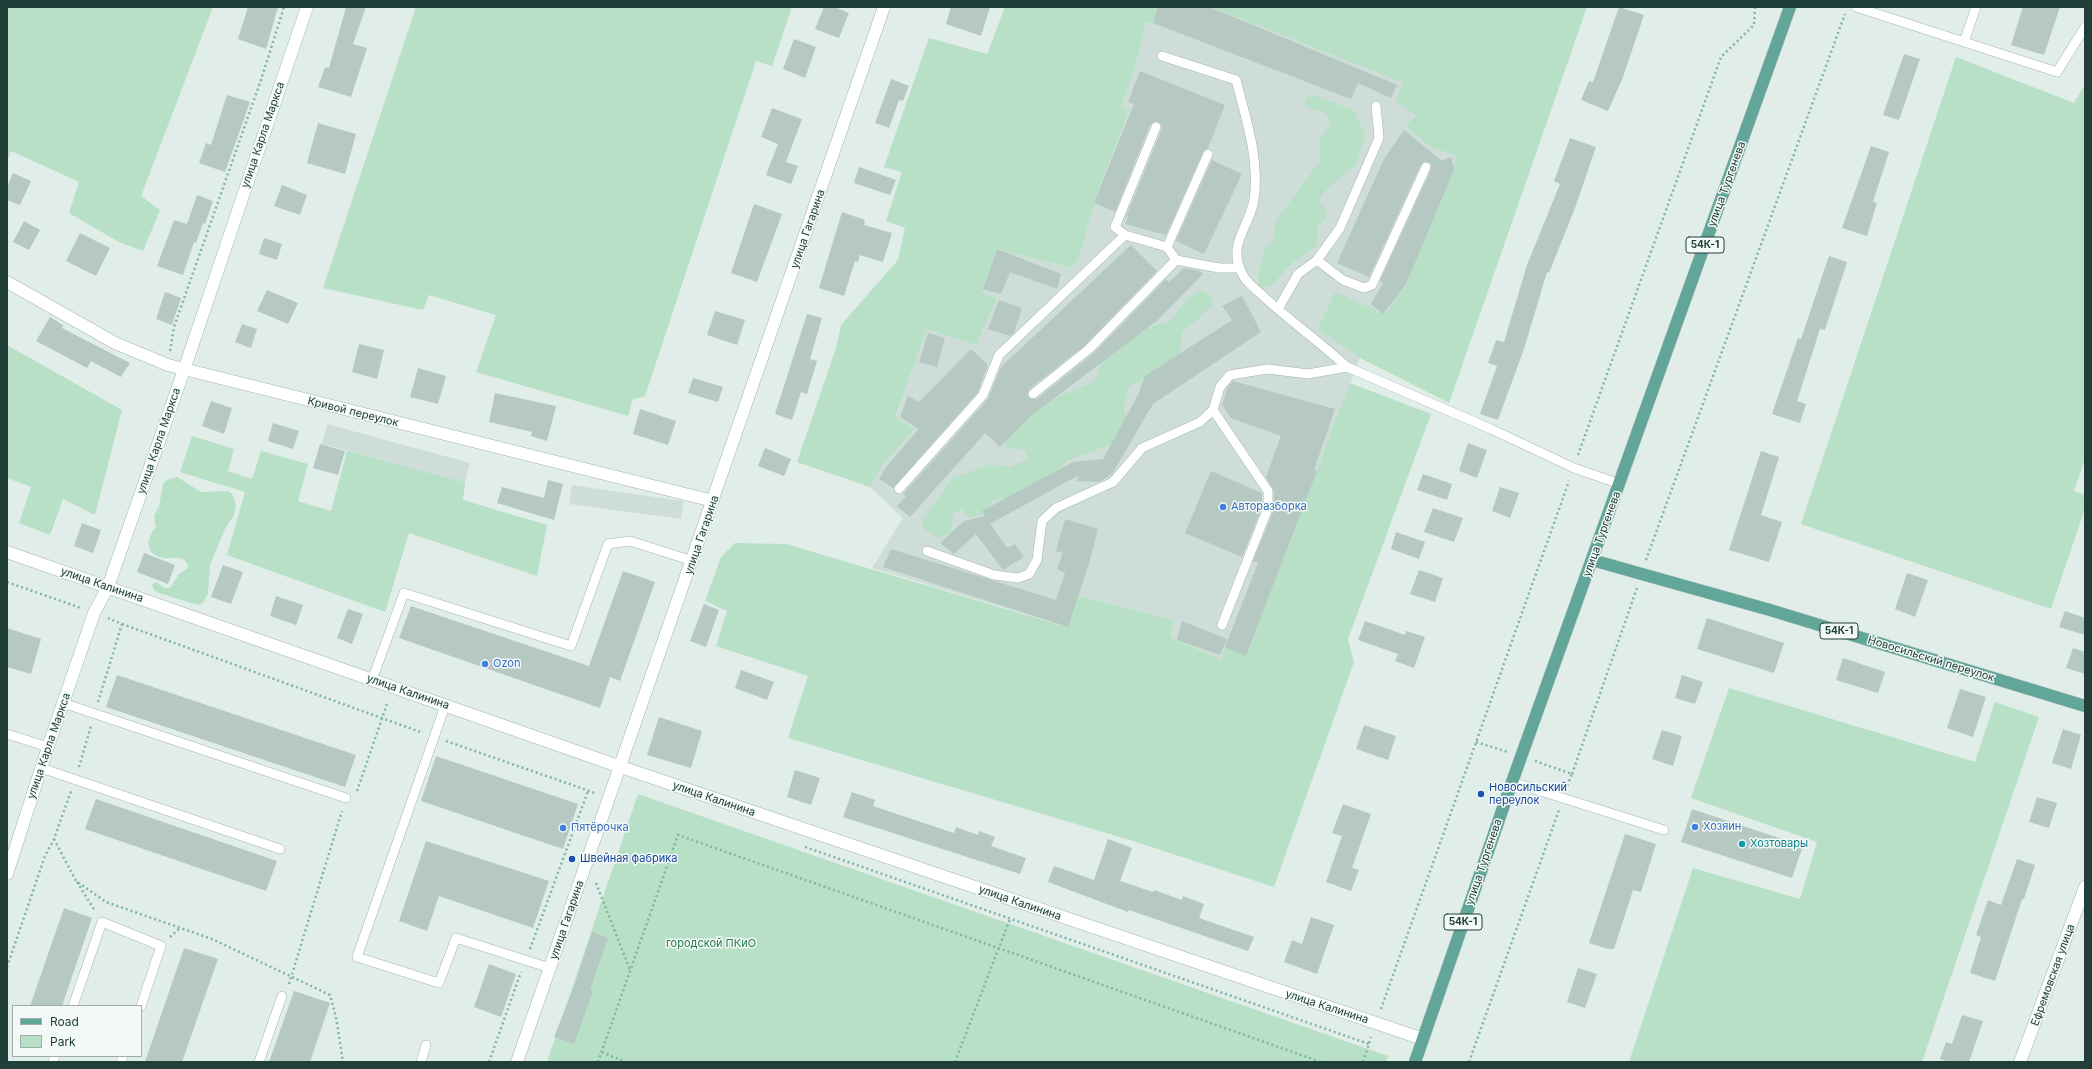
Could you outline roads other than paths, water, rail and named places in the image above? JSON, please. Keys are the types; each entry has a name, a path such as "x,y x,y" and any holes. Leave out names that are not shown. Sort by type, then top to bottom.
{"main road":[{"name":"улица Тургенева","path":"1415,1062 1521,756 1620,484 1790,7"},
{"name":"Новосильский переулок","path":"1592,560 1770,610 2085,706"}],"street":[{"name":"улица Карла Маркса","path":"7,874 48,746 94,613 108,587 184,370 306,7"},
{"name":"улица Гагарина","path":"517,1062 714,501 884,7"},
{"name":"Кривой переулок","path":"7,282 115,343 184,370 714,501"},
{"name":"улица Калинина","path":"7,552 620,767 1422,1039"},
{"name":"Ефремовская улица","path":"2020,1062 2085,887"}],"lane":[{"path":"1856,7 2058,72 2085,27"},
{"path":"1964,42 1976,7"},
{"path":"1162,56 1236,80 1256,166 1254,201 1243,228 1235,257 1244,278 1291,322 1322,344 1347,367 1491,429 1574,468 1620,484"},
{"path":"1278,309 1298,274 1317,260 1340,228 1379,138 1376,106"},
{"path":"1156,127 1115,227 1125,235 1167,247 1176,260 1219,268 1240,268"},
{"path":"1167,247 1208,154"},
{"path":"1317,260 1342,280 1364,288 1372,285 1426,167"},
{"path":"899,489 983,395 999,355 1125,235"},
{"path":"1032,394 1089,349 1176,260"},
{"path":"927,551 994,575 1018,578 1029,574 1037,560 1042,521 1056,508 1113,482 1142,448 1200,422 1213,410 1220,387 1230,376 1268,369 1308,374 1347,367"},
{"path":"1213,410 1268,491 1268,508 1222,625"},
{"path":"372,680 404,593 571,646 608,544 630,541 693,561"},
{"path":"63,703 346,798"},
{"path":"445,706 357,957 439,983 456,938 550,968"},
{"path":"7,734 48,746"},
{"path":"41,768 280,849"},
{"path":"1512,782 1664,830"},
{"path":"73,1005 102,922 161,946 141,1005"},
{"path":"259,1062 282,996"},
{"path":"421,1062 426,1045"}],"place":[{"name":"Авторазборка","path":"1223,507"},
{"name":"Ozon","path":"485,664"},
{"name":"Новосильский переулок","path":"1481,794"},
{"name":"Хозяин","path":"1695,827"},
{"name":"Пятёрочка","path":"563,828"},
{"name":"Хозтовары","path":"1742,844"},
{"name":"Швейная фабрика","path":"572,859"}],"park label":[{"name":"городской ПКиО","path":"711,944"}]}
